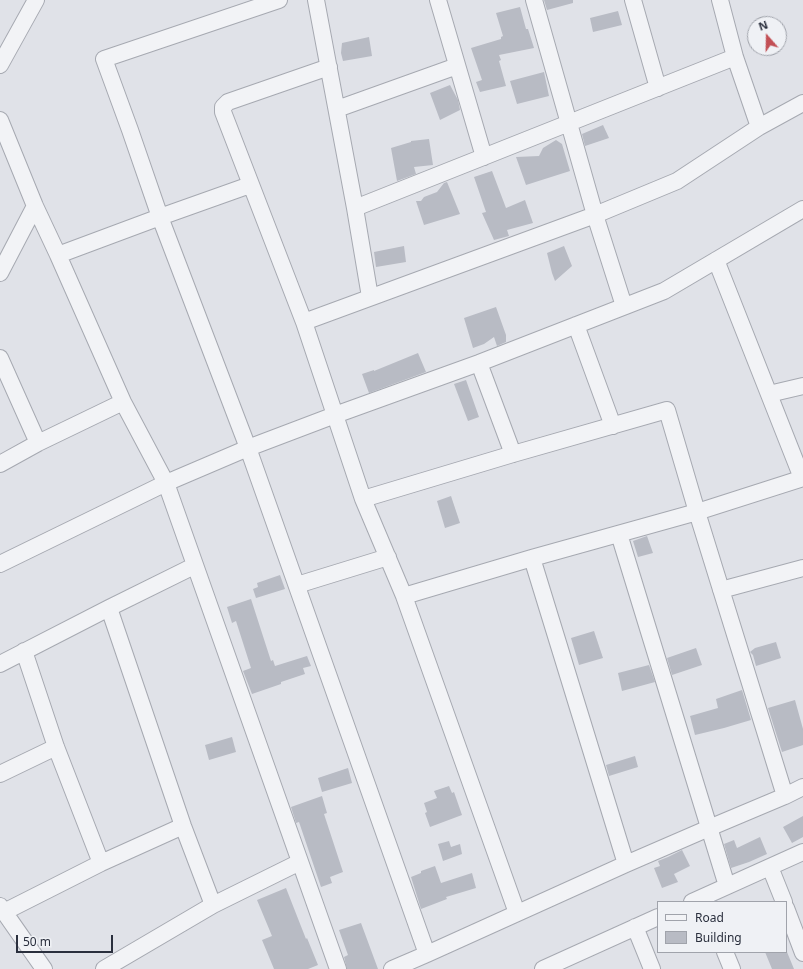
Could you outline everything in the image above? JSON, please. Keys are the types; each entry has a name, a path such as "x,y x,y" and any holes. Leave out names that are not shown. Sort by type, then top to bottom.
{"street":[{"path":"0,65 36,0"},
{"path":"279,0 104,59 160,217 248,448 427,954"},
{"path":"316,0 355,208 370,298"},
{"path":"438,0 484,157"},
{"path":"534,0 595,216 624,306"},
{"path":"633,0 658,88"},
{"path":"720,0 735,57 759,127"},
{"path":"355,208 735,57"},
{"path":"336,109 457,66"},
{"path":"329,67 228,102 222,107 223,112 304,322 363,499 404,596 517,913"},
{"path":"304,322 595,216 677,181 759,127 803,103"},
{"path":"0,120 35,206 123,402 166,483 194,566 300,862 334,968"},
{"path":"58,255 250,185"},
{"path":"0,272 35,206"},
{"path":"0,564 166,483 248,448 479,363 664,291 803,209"},
{"path":"404,596 532,558 697,512 803,478 716,260"},
{"path":"576,325 613,426"},
{"path":"0,358 38,443"},
{"path":"479,363 513,454"},
{"path":"769,394 803,386"},
{"path":"0,464 38,443 123,402"},
{"path":"363,499 667,410 721,590 786,796"},
{"path":"619,534 727,886"},
{"path":"296,585 388,557"},
{"path":"532,558 626,864"},
{"path":"0,664 194,566"},
{"path":"721,590 803,568"},
{"path":"109,608 183,826 213,905"},
{"path":"24,651 56,747 101,862"},
{"path":"0,774 56,747"},
{"path":"392,969 626,864 786,796 803,787"},
{"path":"44,969 2,909 101,862 183,826"},
{"path":"700,900 727,886 803,852"},
{"path":"104,969 213,905 300,862"},
{"path":"770,867 784,901"},
{"path":"787,911 803,953"},
{"path":"543,969 571,963 635,927 657,917"},
{"path":"635,927 652,969"},
{"path":"725,953 732,969"}],"building":[{"path":"544,0 573,0 573,3 547,10"},
{"path":"520,7 526,29 528,29 534,48 499,55 501,60 499,61 506,86 480,92 476,82 482,80 471,48 501,39 503,36 496,13"},
{"path":"618,11 622,25 593,32 590,18"},
{"path":"369,37 372,56 343,61 341,53 342,43"},
{"path":"544,72 549,96 517,104 510,81"},
{"path":"450,85 458,100 460,110 440,120 430,93"},
{"path":"603,125 609,138 585,146 582,134"},
{"path":"429,139 433,165 414,167 416,174 397,181 391,148 411,141"},
{"path":"556,140 562,144 570,171 526,185 516,157 539,156 543,148"},
{"path":"492,171 506,208 525,200 533,223 507,230 509,236 494,240 482,213 486,212 474,177"},
{"path":"447,182 460,214 424,225 416,201 421,201 424,197 437,192 444,183"},
{"path":"404,246 406,262 376,267 374,252"},
{"path":"564,246 572,266 555,281 547,253"},
{"path":"496,307 506,335 506,342 497,346 494,337 484,344 473,348 464,318"},
{"path":"418,353 426,372 369,393 362,374 374,371"},
{"path":"466,380 479,417 468,421 454,384"},
{"path":"451,496 460,523 445,528 437,501"},
{"path":"647,536 653,553 638,557 633,541"},
{"path":"280,575 285,589 256,598 253,589 258,587 257,583"},
{"path":"251,599 271,661 273,660 275,666 307,656 311,666 303,668 305,674 252,694 243,671 251,668 236,621 232,623 227,607"},
{"path":"594,631 603,658 579,665 571,638"},
{"path":"776,642 781,658 756,666 753,655 750,652 755,648"},
{"path":"696,648 702,665 672,675 667,658"},
{"path":"649,665 655,682 622,691 618,673"},
{"path":"742,690 751,720 695,735 690,716 718,708 716,699"},
{"path":"795,700 803,729 803,745 782,752 768,708"},
{"path":"232,737 236,752 209,760 205,745"},
{"path":"635,756 638,767 609,776 606,765"},
{"path":"348,768 352,783 322,792 318,778"},
{"path":"449,786 452,793 454,792 462,815 430,827 425,813 427,812 424,803 437,798 434,791"},
{"path":"322,796 327,813 324,814 343,872 330,877 332,883 321,887 299,822 296,823 291,807"},
{"path":"803,816 803,837 792,843 783,827"},
{"path":"760,837 767,854 731,868 724,844 734,840 737,848"},
{"path":"449,841 451,847 460,844 462,854 443,861 438,844"},
{"path":"682,850 690,866 674,874 678,882 662,888 654,868 660,866 658,861"},
{"path":"435,866 441,883 472,873 476,888 446,897 447,899 421,909 411,877 421,873 421,871"},
{"path":"286,888 318,965 308,969 274,969 262,940 272,936 257,900"},
{"path":"361,923 378,969 347,969 344,957 348,955 339,930"},
{"path":"787,952 794,969 772,969 765,953"}]}
